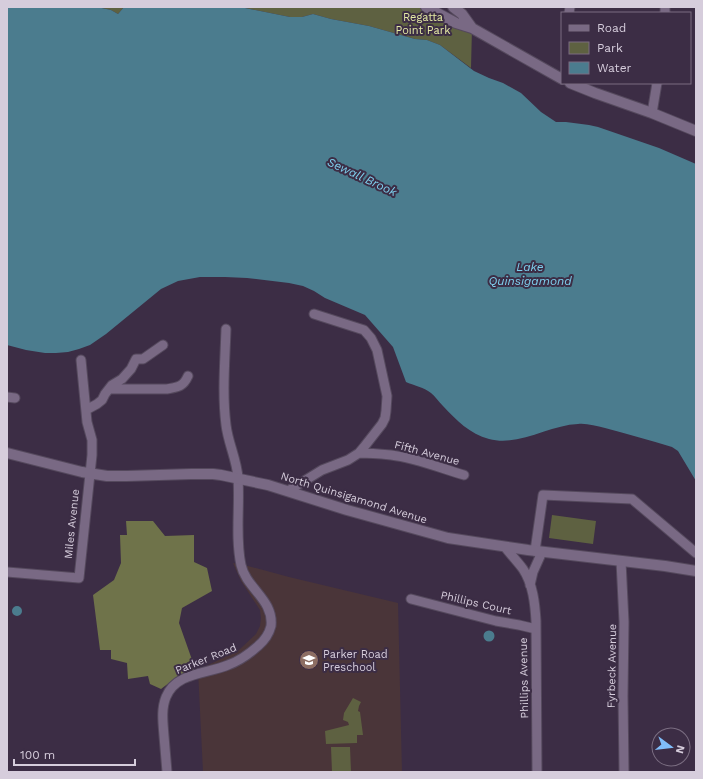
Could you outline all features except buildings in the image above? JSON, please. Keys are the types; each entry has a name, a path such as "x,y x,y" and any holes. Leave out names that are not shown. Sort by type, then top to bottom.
{"main road":[{"path":"426,7 456,23 472,28 561,78"},
{"path":"453,7 464,10 472,28"},
{"path":"572,84 696,131"},
{"name":"North Quinsigamond Avenue","path":"7,453 107,476 213,474 268,485 347,510 459,540 696,571"}],"street":[{"path":"456,23 464,10"},
{"path":"652,113 657,84"},
{"path":"288,491 322,470 348,460 359,453 385,418 387,396 377,350 371,338 364,330 314,314"},
{"name":"Parker Road","path":"167,772 162,709 166,697 172,687 192,675 239,661 260,643 270,628 271,619 268,607 246,578 241,567 238,533 237,464 226,426 224,394 226,328"},
{"path":"86,410 102,400 112,385 122,379 131,369 136,360 142,358 163,344"},
{"name":"Miles Avenue","path":"7,572 79,578 92,445 87,422 81,360"},
{"path":"109,389 175,388 186,382 188,376"},
{"name":"Fifth Avenue","path":"359,453 400,457 464,475"},
{"name":"Phillips Avenue","path":"530,585 539,551 543,495 632,499 696,553"},
{"name":"Phillips Avenue","path":"505,547 524,570 530,585 534,602 536,629 537,772"},
{"name":"Fyrbeck Avenue","path":"621,560 624,622 624,772"},
{"name":"Phillips Court","path":"411,599 496,621 536,629"}],"shaded area":[{"name":"Parker Road Preschool","path":"233,563 398,603 402,772 203,772 198,670 239,650 256,634 260,626 260,610 241,581"}],"green space":[{"path":"97,7 124,7 118,14 111,10"},
{"name":"Regatta Point Park","path":"240,7 426,7 472,28 471,68 440,45 427,40 415,39 369,26 313,14 302,17 290,17"},
{"path":"552,515 596,521 593,544 549,538"},
{"path":"126,521 153,521 165,536 194,535 194,562 207,568 212,591 182,608 179,623 196,671 178,676 161,689 150,684 148,676 128,679 127,663 111,659 111,650 100,650 93,595 114,580 121,563 120,535 127,535"},
{"path":"353,698 361,702 358,711 360,712 363,735 357,735 357,743 326,744 325,731 349,725 348,722 343,720 344,713"},
{"path":"331,747 350,747 351,772 332,772"}],"water":[{"name":"Lake Quinsigamond","path":"7,7 97,7 111,10 118,14 124,7 240,7 290,17 302,17 313,14 369,26 415,39 427,40 440,45 474,71 503,83 521,93 541,112 556,122 598,127 659,148 696,164 696,481 678,451 672,447 588,424 567,425 511,440 500,441 482,437 458,421 431,393 406,382 393,347 365,315 325,298 303,286 289,283 225,277 200,277 178,281 161,289 106,334 90,345 68,352 45,353 7,345"},
{"path":"15,606 19,606 21,607 21,615 15,616 12,613 12,609"},
{"path":"487,631 491,631 493,632 493,640 487,641 484,638 484,634"}],"place":[{"name":"Parker Road Preschool","path":"309,660"}],"water label":[{"name":"Sewall Brook","path":"362,177"}]}
